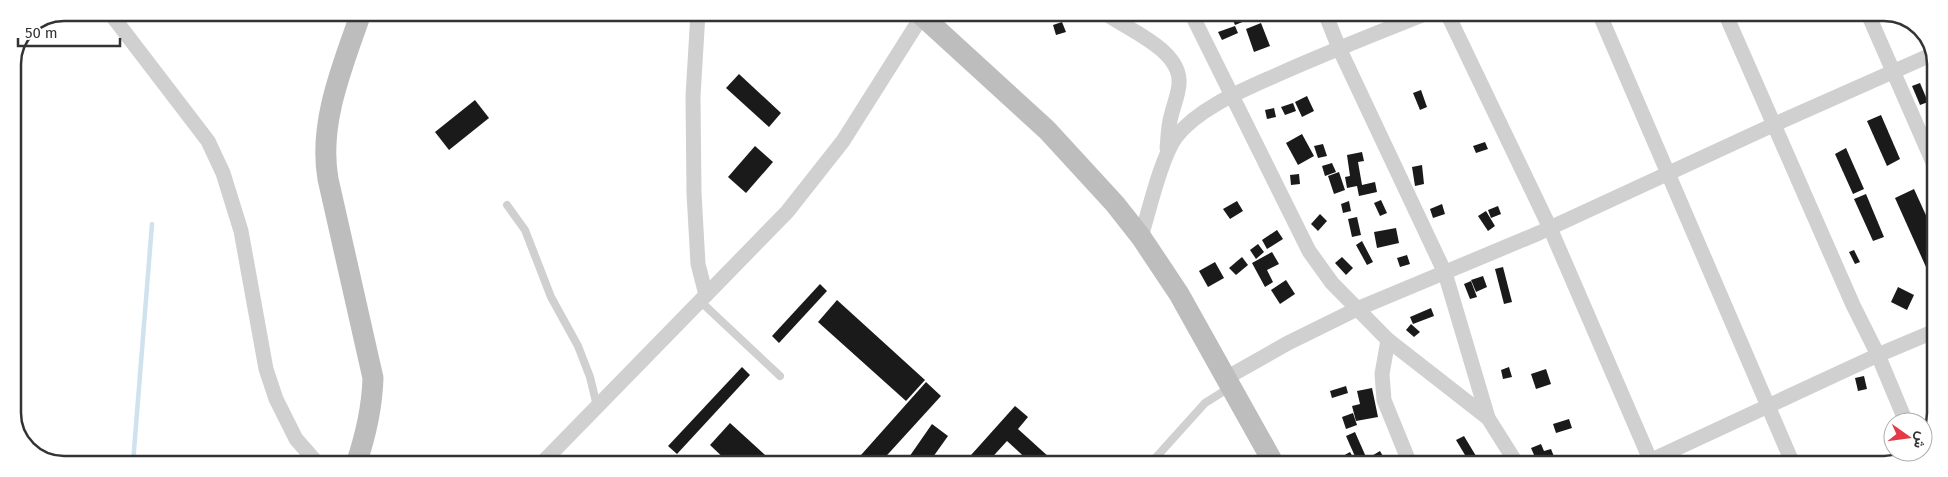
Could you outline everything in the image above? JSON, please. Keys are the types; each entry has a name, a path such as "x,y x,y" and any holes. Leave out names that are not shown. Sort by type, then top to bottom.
{"main road":[{"path":"358,21 334,96 326,145 326,165 373,378 368,424 358,456"},
{"path":"928,21 1047,130 1115,204 1141,237 1179,294 1269,456"}],"street":[{"path":"117,21 208,141 223,173 241,231 266,369 276,399 296,439 311,456"},
{"path":"697,21 692,96 694,193 698,264 703,298"},
{"path":"549,456 781,218 812,182 843,141 917,21"},
{"path":"1118,21 1147,38 1170,58 1177,69 1179,83 1170,122 1166,157"},
{"path":"1195,21 1309,251 1332,283 1388,340 1488,418"},
{"path":"1328,21 1444,273 1488,418 1512,456"},
{"path":"1141,237 1166,157 1176,137 1190,123 1232,95 1339,48 1407,21"},
{"path":"1451,21 1550,228 1645,456"},
{"path":"1602,21 1789,456"},
{"path":"1728,21 1902,412"},
{"path":"1871,21 1927,149"},
{"path":"1228,383 1288,344 1357,309 1550,228 1773,125 1926,57"},
{"path":"1663,456 1927,334"},
{"path":"1388,340 1382,374 1384,400 1407,456"}],"lane":[{"path":"507,205 525,230 551,297 578,346 590,376 597,406"},
{"path":"703,298 780,376"},
{"path":"1157,456 1205,403 1228,383"}],"building":[{"path":"1233,21 1245,21 1235,25"},
{"path":"1062,22 1066,32 1056,35 1053,25"},
{"path":"1261,23 1270,46 1254,52 1246,29"},
{"path":"1235,26 1238,33 1222,40 1218,32"},
{"path":"739,74 781,113 769,127 726,88"},
{"path":"1920,83 1927,102 1920,105 1912,86"},
{"path":"1421,90 1427,107 1420,110 1413,93"},
{"path":"1307,96 1314,111 1302,117 1295,102"},
{"path":"475,100 489,118 449,150 435,132"},
{"path":"1293,103 1296,111 1285,115 1281,107"},
{"path":"1274,108 1276,117 1267,119 1265,110"},
{"path":"1881,115 1900,159 1887,166 1867,121"},
{"path":"1302,134 1314,156 1298,165 1286,143"},
{"path":"1485,142 1488,149 1476,153 1473,146"},
{"path":"1323,144 1327,156 1318,158 1314,146"},
{"path":"755,146 773,162 746,193 728,177"},
{"path":"1846,148 1864,189 1853,194 1835,154"},
{"path":"1362,152 1364,161 1358,162 1362,185 1375,182 1377,192 1359,196 1357,186 1347,188 1345,177 1350,176 1347,155"},
{"path":"1332,163 1336,172 1325,176 1322,166"},
{"path":"1422,165 1424,184 1415,186 1412,167"},
{"path":"1339,172 1345,190 1334,194 1328,176"},
{"path":"1299,174 1300,184 1291,185 1290,175"},
{"path":"1914,189 1927,217 1927,267 1926,267 1895,198"},
{"path":"1866,194 1884,237 1873,241 1854,199"},
{"path":"1381,200 1387,213 1380,216 1374,203"},
{"path":"1237,201 1243,211 1230,219 1223,209"},
{"path":"1349,201 1351,211 1343,213 1341,204"},
{"path":"1442,204 1445,214 1433,218 1430,209"},
{"path":"1498,206 1501,214 1491,218 1488,210"},
{"path":"1486,211 1495,226 1488,231 1478,216"},
{"path":"1320,214 1327,221 1318,231 1311,224"},
{"path":"1357,217 1361,235 1352,237 1348,219"},
{"path":"1396,228 1399,243 1377,248 1374,232"},
{"path":"1277,230 1283,239 1267,249 1262,240"},
{"path":"1362,241 1373,262 1367,265 1356,245"},
{"path":"1258,244 1264,252 1256,259 1250,250"},
{"path":"1854,250 1860,262 1855,264 1849,252"},
{"path":"1272,252 1279,264 1267,270 1273,282 1265,287 1252,263"},
{"path":"1407,255 1410,264 1400,267 1397,258"},
{"path":"1242,257 1248,265 1236,275 1229,268"},
{"path":"1342,257 1353,268 1346,275 1335,263"},
{"path":"1215,262 1224,278 1208,287 1199,271"},
{"path":"1503,267 1512,302 1504,304 1495,269"},
{"path":"1483,276 1487,287 1476,292 1471,280"},
{"path":"1286,280 1295,294 1280,304 1271,290"},
{"path":"1471,281 1477,297 1470,299 1464,284"},
{"path":"820,284 827,291 779,343 772,336"},
{"path":"1898,287 1914,295 1907,310 1891,302"},
{"path":"837,300 925,380 906,401 818,322"},
{"path":"1431,308 1434,316 1413,324 1410,317"},
{"path":"1411,324 1420,332 1414,337 1406,330"},
{"path":"742,367 750,375 677,454 668,446"},
{"path":"1509,367 1512,377 1503,379 1501,370"},
{"path":"1546,369 1551,384 1536,389 1531,374"},
{"path":"1864,376 1867,389 1858,391 1855,378"},
{"path":"926,382 941,396 886,456 860,456"},
{"path":"1346,386 1348,393 1332,398 1330,391"},
{"path":"1372,388 1378,417 1356,421 1352,406 1360,404 1357,391"},
{"path":"1015,406 1028,417 1018,429 1048,456 1023,456 1007,441 993,456 970,456"},
{"path":"1353,413 1357,425 1346,429 1342,417"},
{"path":"1569,419 1572,428 1556,433 1553,424"},
{"path":"730,423 766,456 722,456 710,445"},
{"path":"932,424 948,436 934,456 910,456"},
{"path":"1355,432 1366,456 1355,456 1346,436"},
{"path":"1464,436 1476,456 1466,456 1456,440"},
{"path":"1541,444 1544,451 1551,449 1554,456 1534,456 1531,448"},
{"path":"1380,451 1383,456 1372,456"},
{"path":"1350,452 1352,456 1343,456"}],"waterway":[{"path":"134,456 152,224"}]}
